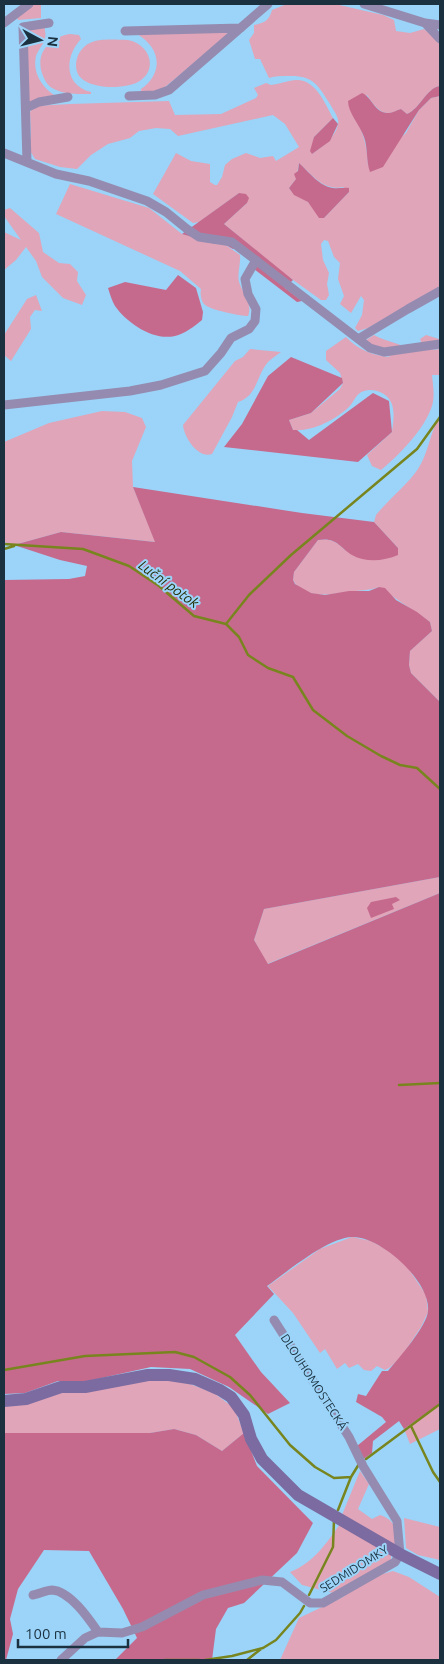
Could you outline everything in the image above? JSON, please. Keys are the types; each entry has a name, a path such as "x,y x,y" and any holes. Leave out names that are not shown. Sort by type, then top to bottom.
{"street":[{"path":"4,23 29,4"},
{"path":"129,96 155,95 169,90 268,4"},
{"path":"364,4 425,23 440,25"},
{"path":"27,162 23,27 49,23"},
{"path":"425,23 440,39"},
{"path":"125,31 241,28"},
{"path":"26,108 39,102 68,97"},
{"path":"4,153 56,174 89,181 147,201 166,212 199,237 232,242 370,348 384,352 440,344"},
{"path":"4,405 130,391 161,385 205,371 232,338 250,329 255,321 256,309 248,294 245,279 256,260"},
{"path":"358,339 440,291"},
{"name":"DLOUHOMOSTECKÁ","path":"274,1320 349,1438 397,1521 400,1554"},
{"path":"4,1401 26,1399 61,1387 85,1387 148,1375 169,1375 195,1379 231,1397 244,1415 252,1439 262,1459 298,1495 400,1554 440,1574"},
{"name":"SEDMIDOMKY","path":"98,1632 122,1633 142,1627 203,1595 262,1580 282,1582 310,1603 323,1603 395,1562 400,1554"},
{"path":"33,1595 52,1590 62,1593 73,1600 98,1632 86,1638 61,1660"}],"shaded area":[{"path":"32,4 41,4 41,18 18,20 16,15"},
{"path":"287,4 335,4 383,15 394,20 396,31 410,33 424,29 439,41 440,86 431,90 412,111 407,114 401,109 392,113 382,112 367,95 351,111 364,137 368,166 406,133 419,110 431,98 440,96 440,287 368,328 358,331 355,328 362,315 364,300 361,296 351,313 340,304 344,296 338,279 340,263 334,257 328,241 324,240 321,244 323,260 329,273 327,284 329,295 326,300 321,300 282,272 224,224 247,203 239,193 199,222 193,223 153,194 176,153 191,161 210,164 210,182 217,185 222,177 225,165 232,159 246,153 260,158 273,156 276,161 299,147 285,124 273,115 178,136 170,129 156,128 139,131 130,138 108,144 91,155 77,169 60,167 35,159 29,149 31,135 30,112 35,106 169,101 175,115 221,114 256,98 258,95 254,88 266,83 271,85 302,80 314,87 333,118 314,137 312,154 331,138 338,125 338,120 326,97 314,82 296,76 269,78 260,59 255,59 249,40 254,33 254,25 266,21 272,10","holes":["299,163 324,185 336,188 343,187 349,192 324,218 289,188 296,179"]},
{"path":"44,26 45,37 36,56 35,63 37,75 43,85 57,97 29,103 27,28"},
{"path":"227,31 227,36 165,87 153,92 141,92 141,89 153,76 157,61 151,46 137,34"},
{"path":"70,34 79,35 81,39 72,53 70,61 71,77 75,83 91,92 91,94 61,92 49,85 42,73 41,58 46,47 57,38"},
{"path":"98,40 128,40 136,42 142,47 149,58 150,64 145,77 134,84 104,87 89,83 79,76 76,67 77,57 86,45"},
{"path":"440,86 440,96 431,98 419,110 383,167 370,172 364,137 350,110 348,101 362,93 384,113 401,109 407,114 431,90"},
{"path":"333,118 338,124 330,141 312,154 310,151 314,137"},
{"path":"299,163 323,185 333,188 349,188 349,192 324,218 319,218 308,202 294,195 289,188 296,179 294,174 298,171"},
{"path":"70,184 149,208 182,234 215,244 224,244 240,255 239,282 248,303 248,316 225,312 207,306 201,299 201,289 180,271 56,214"},
{"path":"239,193 246,194 249,198 247,203 224,224 293,280 285,288 302,301 297,302 254,269 258,259 239,245 233,249 224,244 215,244 182,234"},
{"path":"10,208 39,233 43,252 59,263 70,264 78,272 77,281 86,295 82,305 63,298 42,277 36,261 26,247 16,260 4,270 4,232 21,240 4,216 4,210"},
{"path":"178,275 196,288 203,312 202,320 186,332 175,336 158,336 141,329 126,319 115,306 108,288 125,282 166,290"},
{"path":"36,295 42,311 35,310 30,317 31,329 11,361 4,355 4,335 27,299"},
{"path":"374,335 416,351 424,349 420,339 426,335 439,339 440,346 432,350 440,349 440,375 432,375 433,398 428,415 411,441 381,470 372,466 367,455 392,432 394,415 392,404 380,392 366,390 361,392 343,412 330,421 315,427 293,430 289,420 311,413 340,389 343,383 340,373 326,360 326,351 346,337 367,352 391,357 368,349 366,340"},
{"path":"250,349 281,352 264,367 249,395 238,402 212,454 202,453 189,441 183,425 235,361 243,357"},
{"path":"291,357 342,378 343,383 311,413 289,420 293,430 297,430 309,440 373,393 389,401 392,432 358,462 224,447 242,424 268,376"},
{"path":"102,411 125,412 142,418 146,427 132,461 133,487 156,542 61,532 14,545 4,542 4,442 49,423"},
{"path":"440,415 440,702 411,673 409,665 410,651 432,631 430,622 379,587 334,594 318,594 304,591 293,580 294,572 318,540 333,541 345,550 398,548 374,522 376,515 418,469 425,456"},
{"path":"133,487 374,522 398,548 398,555 381,560 357,558 334,541 318,540 294,572 293,580 295,584 311,593 325,595 349,591 369,591 379,587 385,588 396,600 430,622 432,631 410,651 409,665 411,673 440,702 440,877 264,909 254,940 268,964 440,893 440,1401 438,1405 404,1429 399,1421 373,1441 372,1453 362,1460 357,1446 386,1422 382,1417 356,1402 358,1394 366,1396 382,1371 388,1371 405,1351 423,1325 428,1311 427,1299 413,1275 390,1252 364,1239 352,1237 331,1243 319,1249 267,1286 274,1294 235,1335 261,1372 290,1403 268,1414 229,1387 190,1369 151,1367 88,1381 58,1381 25,1393 4,1394 4,580 69,579 85,576 87,566 60,560 14,545 61,532 155,542"},
{"path":"440,877 440,893 267,964 254,940 264,909"},
{"path":"396,897 400,900 392,904 394,909 371,918 367,908 371,902"},
{"path":"352,1237 371,1241 389,1251 406,1265 426,1295 428,1312 421,1327 401,1357 385,1370 377,1366 371,1371 364,1370 358,1364 349,1368 345,1363 337,1369 325,1349 320,1353 293,1313 268,1286 320,1249"},
{"path":"145,1380 168,1380 190,1384 214,1393 234,1408 244,1433 222,1451 196,1435 174,1429 150,1433 4,1433 4,1404 64,1391"},
{"path":"440,1401 440,1429 410,1444 404,1429 438,1405"},
{"path":"174,1429 196,1435 222,1451 244,1433 257,1466 313,1523 297,1553 244,1603 228,1608 216,1629 212,1660 115,1660 137,1638 123,1609 89,1551 44,1550 18,1589 10,1619 13,1634 6,1660 4,1660 4,1433 150,1433"},
{"path":"360,1471 369,1484 358,1509 372,1519 380,1515 390,1520 394,1527 396,1548 342,1515"},
{"path":"404,1518 440,1527 440,1560 418,1555 406,1548"},
{"path":"340,1524 391,1555 391,1560 333,1593 302,1585 290,1572 306,1564 324,1546"},
{"path":"393,1571 409,1577 440,1597 440,1660 280,1660 299,1618 341,1598 373,1577"}],"waterway":[{"path":"226,624 249,595 291,555 417,449 440,417"},
{"name":"Luční potok","path":"4,544 83,549 129,566 159,586 194,616 226,624 239,637 248,655 268,668 293,677 313,710 347,736 400,765 417,768 440,789"},
{"name":"Luční potok","path":"4,549 14,546"},
{"path":"399,1085 440,1083"},
{"path":"4,1370 85,1356 175,1352 194,1357 230,1377 250,1395 290,1445 315,1467 334,1478 351,1477"},
{"path":"366,1459 440,1404"},
{"path":"411,1426 433,1472 440,1482"},
{"path":"338,1510 351,1477 359,1464"},
{"path":"309,1595 333,1547 334,1520"},
{"path":"205,1660 232,1656 263,1648 276,1640 304,1606"},
{"path":"247,1660 261,1649"},
{"path":"165,1660 199,1660"}]}
